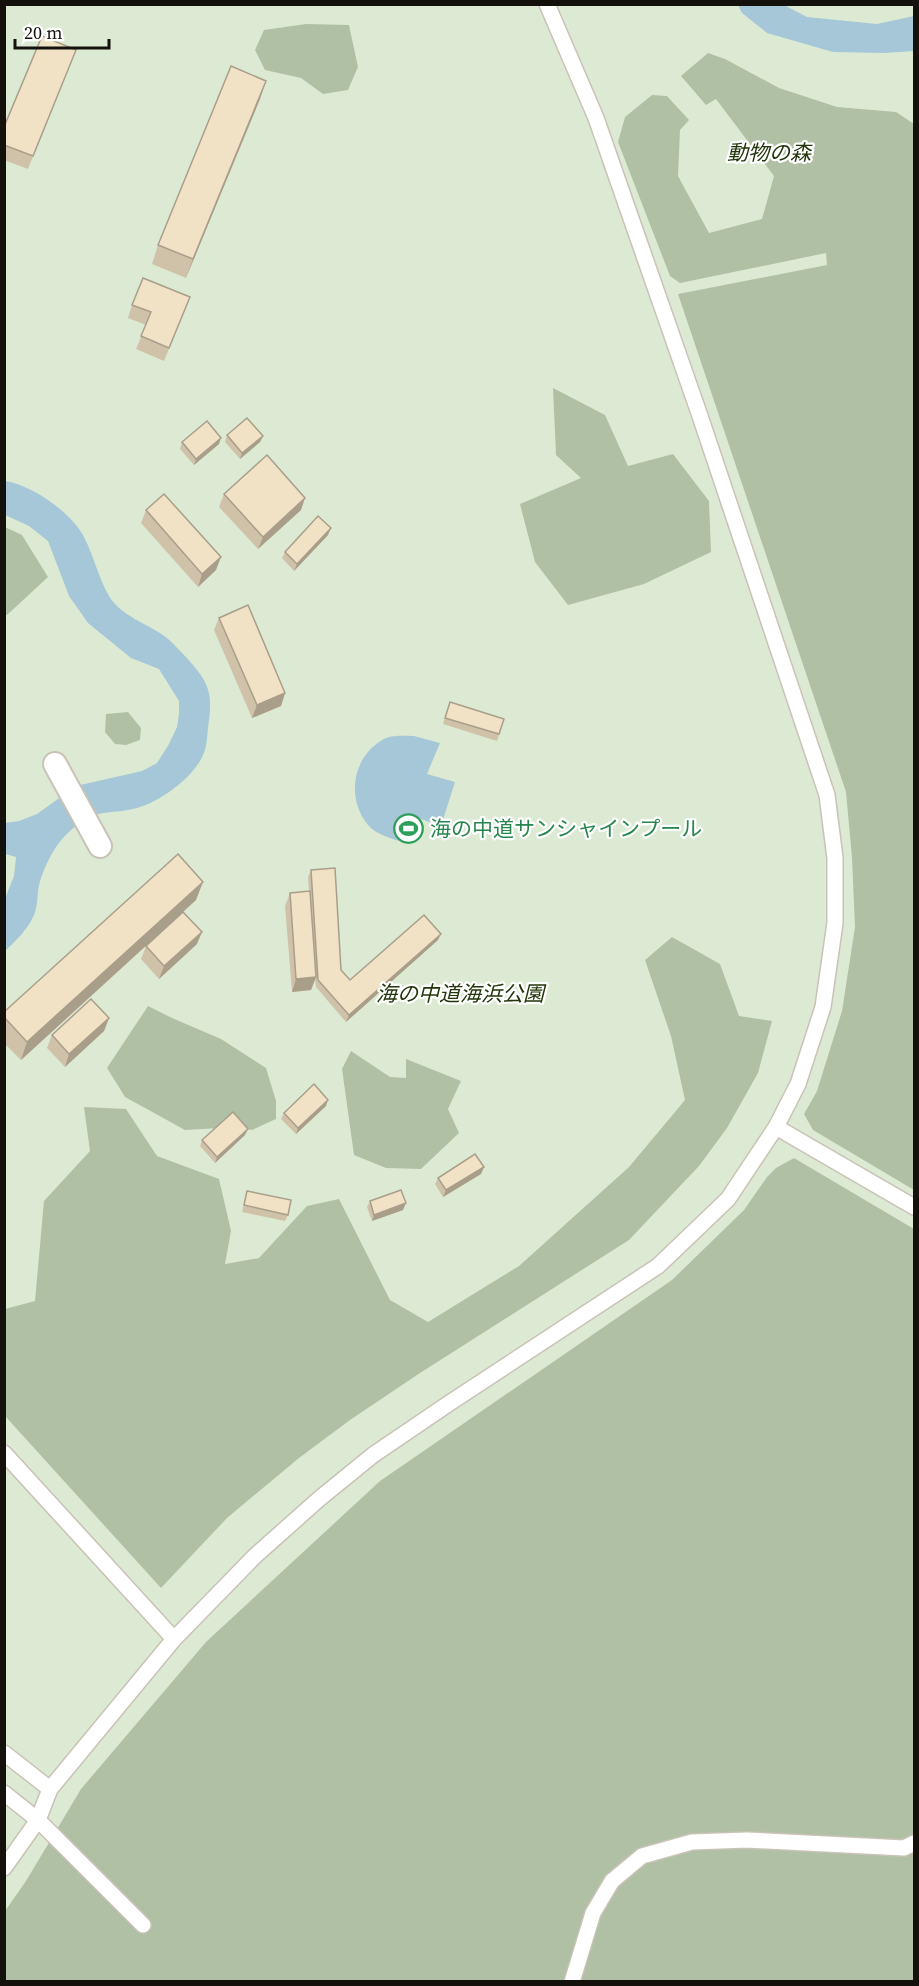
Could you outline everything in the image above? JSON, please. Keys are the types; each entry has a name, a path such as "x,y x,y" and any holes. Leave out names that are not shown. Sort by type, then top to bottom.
{"street":[{"path":"60,772 96,838"}],"lane":[{"path":"4,1868 38,1820 50,1789 174,1639 255,1556 373,1455 658,1266 728,1199 776,1127 798,1084 824,1007 835,923 835,858 827,795 700,416 600,129 547,4"},
{"path":"776,1127 915,1207"},
{"path":"4,1453 174,1639"},
{"path":"4,1753 50,1789"},
{"path":"4,1793 38,1820 142,1925"},
{"path":"572,1982 593,1913 612,1881 642,1856 692,1842 747,1840 904,1848 915,1843"}],"green space":[{"name":"海の中道海浜公園","path":"5,5 914,5 914,1981 5,1982"},
{"path":"306,24 349,25 358,67 348,90 323,94 301,78 265,70 255,50 264,30"},
{"name":"動物の森","path":"708,53 725,59 779,88 837,107 896,112 914,124 914,1190 813,1130 804,1114 817,1091 842,1011 855,927 846,792 678,294 827,265 826,253 680,283 670,276 618,142 625,117 652,95 667,96 689,120 680,130 678,176 709,233 762,219 774,176 716,99 706,105 681,76"},
{"path":"553,388 605,415 628,466 673,454 709,501 711,552 644,584 568,605 535,562 520,504 581,478 556,455"},
{"path":"5,527 22,535 48,577 7,615 4,612"},
{"path":"128,712 141,728 140,740 126,745 115,744 105,732 106,714"},
{"path":"672,937 720,964 739,1016 772,1021 758,1073 727,1128 699,1166 629,1240 420,1373 299,1458 227,1518 161,1588 5,1416 5,1309 35,1301 44,1201 90,1151 84,1107 126,1109 157,1156 219,1179 231,1231 225,1264 259,1258 307,1206 339,1199 390,1300 428,1322 519,1266 629,1167 685,1100 671,1036 645,960"},
{"path":"148,1006 221,1039 266,1068 276,1101 276,1119 252,1130 238,1127 185,1130 125,1097 107,1068"},
{"path":"351,1051 390,1077 406,1078 406,1059 461,1081 448,1109 459,1133 421,1169 386,1168 354,1155 342,1069"},
{"path":"794,1158 914,1229 914,1981 5,1982 5,1911 26,1881 81,1789 206,1642 380,1481 672,1280 744,1210 776,1168"}],"water":[{"path":"738,5 784,5 807,17 877,24 914,16 914,51 833,52 767,33 742,13"},
{"path":"5,481 38,494 70,518 84,537 105,589 115,604 128,615 160,633 177,648 204,680 210,701 205,749 192,772 175,788 146,805 96,815 70,831 55,849 44,870 39,885 37,906 30,923 5,951 4,901 14,876 16,857 5,854 5,823 19,821 37,814 76,786 142,771 157,763 177,727 179,701 159,669 131,658 88,623 69,596 48,541 29,526 5,515"},
{"path":"414,736 440,743 427,774 455,782 441,826 418,818 405,843 380,834 368,825 356,802 356,777 366,754 375,745 389,737"}],"building":[{"path":"42,36 76,50 33,156 4,145 4,127"},
{"path":"231,66 266,81 193,259 158,245"},
{"path":"143,278 190,297 169,348 141,336 151,312 132,305"},
{"path":"247,418 263,436 242,453 227,435"},
{"path":"207,421 221,438 196,459 182,442"},
{"path":"267,455 305,498 263,537 224,494"},
{"path":"164,494 221,557 202,574 146,510"},
{"path":"318,516 331,528 297,564 285,552"},
{"path":"248,605 285,693 257,705 219,618"},
{"path":"450,702 504,719 499,734 445,718"},
{"path":"178,854 203,882 27,1042 4,1017 4,1012"},
{"path":"335,868 341,970 350,980 424,915 441,934 349,1015 318,980 311,870"},
{"path":"310,891 316,977 296,979 290,893"},
{"path":"183,912 202,932 164,966 146,946"},
{"path":"91,999 109,1018 69,1054 52,1035"},
{"path":"314,1084 328,1100 298,1128 284,1113"},
{"path":"233,1112 248,1129 217,1157 202,1140"},
{"path":"475,1154 484,1167 446,1190 438,1178"},
{"path":"401,1190 406,1203 374,1215 370,1201"},
{"path":"247,1191 291,1200 288,1215 244,1205"}],"place":[{"name":"海の中道サンシャインプール","path":"409,828"}]}
